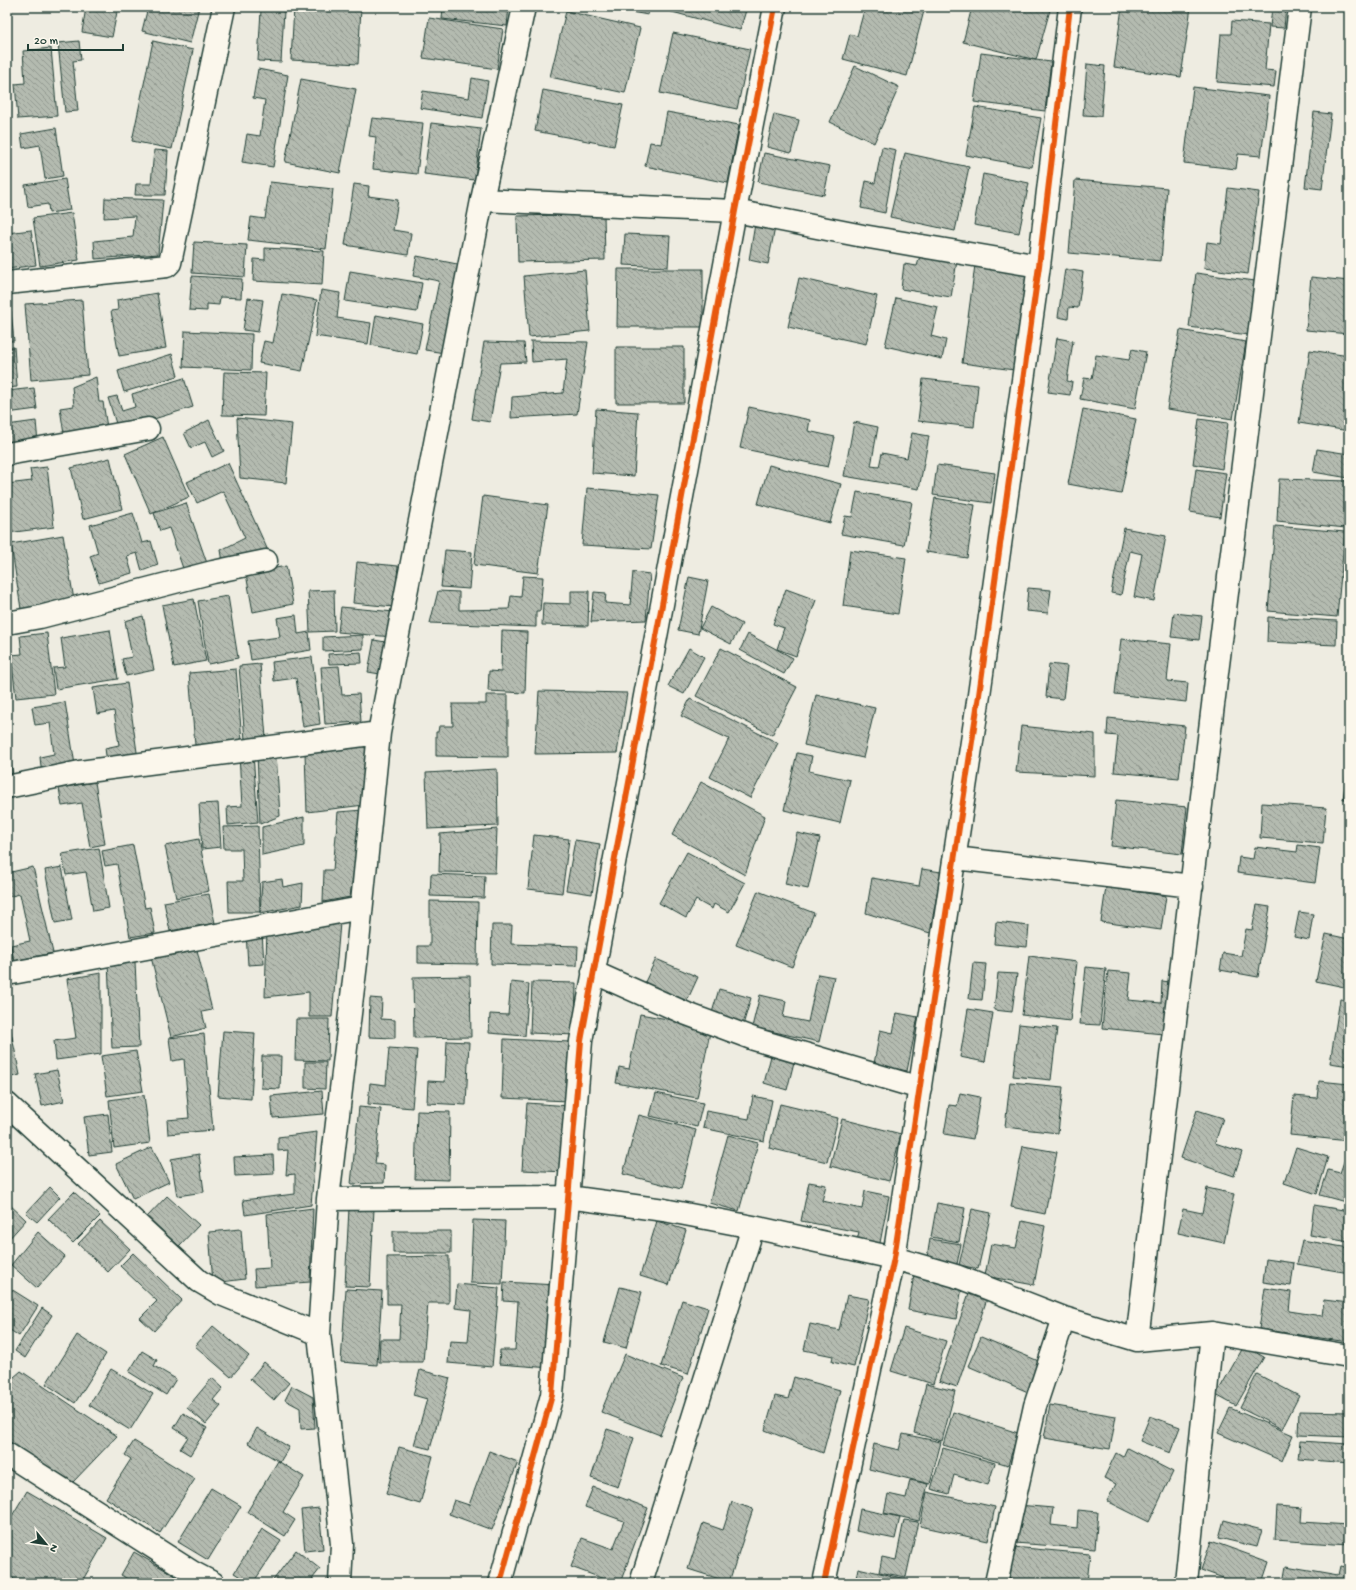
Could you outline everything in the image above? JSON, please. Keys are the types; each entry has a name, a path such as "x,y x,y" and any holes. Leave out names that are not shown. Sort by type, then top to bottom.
{"street":[{"path":"7,283 167,266 170,263 224,7"},
{"path":"340,1583 342,1544 318,1334 328,1199 356,963 379,733 482,200 524,7"},
{"path":"500,1583 552,1395 581,1041 735,211 775,7"},
{"path":"824,1583 894,1258 979,695 1040,266 1070,7"},
{"path":"1137,1340 1300,7"},
{"path":"482,200 735,211 863,236 1040,266"},
{"path":"7,454 148,429"},
{"path":"7,623 40,617 213,572 266,561"},
{"path":"7,787 80,772 379,733"},
{"path":"955,858 1192,886"},
{"path":"7,974 361,908"},
{"path":"594,972 687,1014 754,1039 920,1088"},
{"path":"7,1104 200,1281 221,1294 318,1334"},
{"path":"328,1199 568,1197 664,1210 753,1227 894,1258 956,1276 1064,1318 1137,1340 1212,1332 1349,1356"},
{"path":"641,1583 753,1227"},
{"path":"996,1583 1035,1406 1064,1318"},
{"path":"1186,1583 1212,1332"},
{"path":"7,1454 192,1572 213,1583"}],"building":[{"path":"86,7 118,7 112,37 82,32"},
{"path":"148,7 199,7 190,43 142,31"},
{"path":"294,7 361,7 358,64 291,60"},
{"path":"443,7 509,7 507,26 442,19"},
{"path":"603,7 649,7 648,15"},
{"path":"747,7 740,30 657,8"},
{"path":"865,7 925,7 907,76 843,59 850,34 857,36"},
{"path":"972,7 1038,7 1050,10 1036,60 963,42"},
{"path":"1122,7 1191,7 1181,77 1114,67"},
{"path":"1272,7 1286,7 1284,28 1270,27"},
{"path":"261,10 284,11 281,62 258,61"},
{"path":"566,11 640,28 625,93 550,77"},
{"path":"429,18 503,29 497,69 423,58"},
{"path":"1232,21 1269,24 1265,70 1276,71 1274,87 1217,82 1221,34 1231,34"},
{"path":"673,33 750,49 737,109 660,93"},
{"path":"79,41 81,60 73,61 78,111 65,112 58,43"},
{"path":"153,41 193,50 172,149 132,141"},
{"path":"51,48 57,116 18,119 15,84 25,83 23,51"},
{"path":"981,53 1051,62 1045,111 974,102"},
{"path":"1087,64 1105,66 1101,116 1083,115"},
{"path":"855,66 899,87 874,143 830,122"},
{"path":"258,69 288,75 273,167 242,162 247,134 260,136 265,100 253,98"},
{"path":"472,78 488,81 482,118 420,108 423,91 469,98"},
{"path":"301,79 356,89 340,173 285,162"},
{"path":"1193,87 1269,96 1261,156 1238,154 1236,169 1184,163"},
{"path":"543,90 623,105 614,146 535,131"},
{"path":"975,107 1041,118 1032,167 966,155"},
{"path":"667,112 739,125 728,183 645,166 650,142 661,144"},
{"path":"1314,112 1331,114 1322,189 1305,187"},
{"path":"774,114 799,120 791,153 767,147"},
{"path":"372,118 423,123 417,174 373,169 376,137 369,136"},
{"path":"431,123 481,129 475,180 424,174"},
{"path":"56,128 63,176 45,179 40,145 23,148 21,134"},
{"path":"882,147 896,150 885,213 861,208 866,181 875,183"},
{"path":"154,150 168,151 165,195 135,195 136,184 151,184"},
{"path":"764,153 830,166 824,195 758,182"},
{"path":"905,153 969,167 955,231 890,217"},
{"path":"983,174 1029,183 1019,233 974,225"},
{"path":"65,179 70,210 49,213 48,204 28,207 25,185"},
{"path":"1075,180 1167,188 1161,261 1069,253"},
{"path":"270,182 333,189 326,249 248,240 251,217 265,219"},
{"path":"354,184 369,186 368,196 398,200 393,230 411,233 408,255 345,245"},
{"path":"1228,188 1259,192 1248,274 1204,268 1207,242 1221,244"},
{"path":"105,198 163,200 158,254 95,259 94,241 133,237 135,216 104,218"},
{"path":"72,213 79,260 40,266 33,218"},
{"path":"604,214 605,260 518,262 517,216"},
{"path":"756,218 776,222 768,264 749,260"},
{"path":"31,230 36,265 7,269 7,233"},
{"path":"625,234 670,236 668,267 623,265"},
{"path":"194,242 247,245 245,277 192,273"},
{"path":"265,248 324,251 322,285 253,281 254,259 265,260"},
{"path":"1349,249 1349,278 1346,278"},
{"path":"417,256 462,265 445,353 425,350 439,281 413,276"},
{"path":"920,256 957,261 951,297 901,289 904,264 917,266"},
{"path":"975,265 1028,272 1014,370 962,363"},
{"path":"618,269 703,269 703,327 617,327"},
{"path":"1065,269 1083,272 1078,308 1069,307 1068,319 1058,317"},
{"path":"585,270 590,331 529,337 524,276"},
{"path":"350,271 422,283 417,312 345,301"},
{"path":"1196,273 1255,281 1248,335 1189,327"},
{"path":"192,276 242,279 241,298 220,297 219,305 207,304 207,311 189,310"},
{"path":"1311,277 1349,281 1349,334 1306,330"},
{"path":"799,278 877,296 866,344 788,327"},
{"path":"321,290 340,293 337,318 371,323 368,344 315,336"},
{"path":"157,293 166,348 119,356 111,311 118,310 117,300"},
{"path":"282,294 317,300 302,371 259,363 264,341 273,343"},
{"path":"248,298 263,300 258,332 243,330"},
{"path":"896,298 938,307 931,336 946,340 942,359 885,346"},
{"path":"82,300 88,375 31,380 25,304"},
{"path":"7,311 11,311 14,341 7,341"},
{"path":"376,315 423,324 417,354 371,345"},
{"path":"1180,330 1246,342 1233,419 1167,409"},
{"path":"185,331 252,334 251,370 183,367"},
{"path":"1057,338 1073,341 1067,381 1072,382 1070,395 1048,392"},
{"path":"531,341 588,342 577,414 511,418 512,397 563,393 567,359 532,362"},
{"path":"484,342 524,343 526,362 500,363 490,422 472,419"},
{"path":"7,347 14,347 17,387 7,388"},
{"path":"616,347 684,347 684,403 616,403"},
{"path":"1132,349 1146,352 1135,409 1080,399 1084,378 1092,379 1096,355 1129,360"},
{"path":"1310,350 1349,356 1349,431 1299,423"},
{"path":"172,354 178,376 124,392 118,371"},
{"path":"224,372 266,373 264,416 222,415"},
{"path":"96,377 99,402 103,402 108,434 65,441 60,408 74,406 72,387"},
{"path":"184,378 193,407 118,430 108,398 117,396 122,411 135,407 132,394"},
{"path":"923,379 978,385 974,427 918,421"},
{"path":"34,388 37,409 7,413 7,391"},
{"path":"749,407 810,420 808,431 835,437 828,467 740,448"},
{"path":"596,409 638,412 634,476 592,473"},
{"path":"1083,409 1136,419 1121,494 1068,484"},
{"path":"237,418 292,424 286,483 240,478"},
{"path":"1199,419 1228,423 1222,469 1193,464"},
{"path":"209,420 224,451 212,457 205,442 191,448 184,433"},
{"path":"36,421 38,443 7,447 7,425"},
{"path":"854,422 878,427 871,466 879,467 882,453 907,458 912,433 929,436 919,489 844,476"},
{"path":"163,437 189,497 151,514 125,454"},
{"path":"1317,449 1349,454 1349,478 1313,472"},
{"path":"110,458 122,509 83,519 71,468"},
{"path":"228,463 270,555 224,568 221,550 245,538 223,491 197,503 187,482"},
{"path":"769,465 841,484 830,523 758,504"},
{"path":"937,465 995,473 991,503 933,495"},
{"path":"47,467 54,527 7,533 7,484 32,481 30,469"},
{"path":"1196,469 1226,473 1220,517 1190,512"},
{"path":"1279,479 1349,481 1349,508 1346,528 1277,521"},
{"path":"587,488 659,495 651,549 582,545"},
{"path":"857,492 912,502 904,545 841,534 845,516 852,517"},
{"path":"483,496 548,505 538,573 474,565"},
{"path":"935,498 975,505 967,558 926,552"},
{"path":"186,503 209,569 186,577 169,528 160,531 154,513"},
{"path":"133,513 142,543 151,541 158,565 142,571 137,553 127,556 132,573 99,583 90,556 98,553 90,525"},
{"path":"1275,526 1345,532 1337,617 1268,611"},
{"path":"1124,528 1166,536 1154,601 1134,597 1142,554 1130,551 1121,595 1111,593"},
{"path":"63,535 74,600 21,609 11,544"},
{"path":"445,550 472,552 469,589 441,587"},
{"path":"850,550 906,558 898,614 843,606"},
{"path":"357,562 398,566 394,607 353,603"},
{"path":"286,566 293,604 253,612 246,574"},
{"path":"633,572 650,574 646,620 591,622 594,592 606,593 605,603 630,605"},
{"path":"523,576 543,577 540,611 536,611 536,627 430,623 438,591 459,592 459,610 509,609 511,596 521,597"},
{"path":"689,577 708,581 698,634 678,630"},
{"path":"1028,588 1051,590 1048,613 1026,611"},
{"path":"786,589 816,600 796,656 777,649 784,628 773,624"},
{"path":"334,590 335,631 310,632 308,591"},
{"path":"571,591 589,591 588,626 542,625 543,603 571,604"},
{"path":"228,596 238,658 208,664 198,601"},
{"path":"194,599 206,661 174,667 162,605"},
{"path":"341,607 394,612 392,637 338,632"},
{"path":"711,607 742,624 731,644 700,628"},
{"path":"1174,613 1202,616 1199,640 1171,637"},
{"path":"296,615 298,634 309,632 311,650 251,660 248,641 280,637 277,618"},
{"path":"143,616 154,670 126,676 122,659 132,657 125,621"},
{"path":"1268,617 1337,621 1336,645 1267,642"},
{"path":"110,630 118,679 56,689 53,668 65,667 61,638"},
{"path":"502,631 527,632 525,693 488,691 489,671 501,672"},
{"path":"47,633 54,694 16,698 11,655 22,654 20,636"},
{"path":"748,634 793,658 784,674 740,650"},
{"path":"363,635 363,649 323,651 323,637"},
{"path":"1121,639 1171,644 1167,681 1188,683 1186,702 1115,694"},
{"path":"374,640 391,643 386,675 368,672"},
{"path":"689,648 704,657 684,694 668,686"},
{"path":"721,648 797,687 772,735 696,696"},
{"path":"361,652 362,663 329,664 328,654"},
{"path":"312,657 320,724 303,727 296,678 274,681 272,662"},
{"path":"260,664 266,738 245,740 239,666"},
{"path":"1049,664 1067,666 1063,699 1046,697"},
{"path":"339,666 342,695 359,694 361,722 325,724 321,667"},
{"path":"236,669 242,741 195,745 189,673"},
{"path":"127,683 138,759 107,763 105,748 119,745 114,711 97,714 93,688"},
{"path":"539,691 627,693 617,753 535,754"},
{"path":"486,695 508,695 508,757 436,756 436,732 438,732 439,726 453,726 452,704 486,704"},
{"path":"816,695 875,708 863,758 804,745"},
{"path":"690,699 778,743 750,798 710,777 729,739 681,716"},
{"path":"65,702 76,771 42,776 40,757 54,754 50,723 35,725 32,707"},
{"path":"1108,718 1185,726 1179,778 1114,772 1118,736 1107,735"},
{"path":"1021,726 1095,734 1095,776 1016,772"},
{"path":"7,738 14,782 7,783"},
{"path":"370,744 364,805 307,812 305,753"},
{"path":"276,753 280,816 260,824 257,754"},
{"path":"797,753 812,756 809,771 850,780 840,823 784,810"},
{"path":"253,754 258,822 228,825 227,807 242,806 239,755"},
{"path":"1349,758 1349,799 1343,799"},
{"path":"497,769 498,826 428,829 426,773"},
{"path":"95,782 105,844 90,847 82,803 62,806 59,788"},
{"path":"701,782 765,816 745,875 672,835"},
{"path":"1116,800 1187,807 1182,854 1111,846"},
{"path":"218,803 221,847 202,849 199,804"},
{"path":"1262,803 1326,808 1323,843 1260,838"},
{"path":"363,810 350,897 323,902 324,870 333,870 338,812"},
{"path":"304,817 304,846 262,855 262,827"},
{"path":"258,826 260,912 229,912 228,881 243,881 242,849 224,849 223,827"},
{"path":"497,829 495,873 439,872 440,834"},
{"path":"797,833 820,838 808,889 785,884"},
{"path":"534,835 569,839 562,893 528,889"},
{"path":"199,839 209,891 176,898 165,846"},
{"path":"575,840 600,844 592,894 566,890"},
{"path":"133,845 145,908 150,907 155,933 130,937 117,864 105,866 102,851"},
{"path":"1298,845 1320,848 1315,883 1237,873 1239,857 1253,859 1255,847 1297,852"},
{"path":"99,848 109,908 93,911 86,872 66,875 62,854"},
{"path":"687,852 745,883 729,912 714,904 712,909 696,900 686,918 659,903"},
{"path":"33,867 53,953 14,961 11,945 30,941 20,894 7,897 7,873"},
{"path":"62,867 72,920 55,923 45,870"},
{"path":"922,869 941,872 930,933 866,913 872,878 919,886"},
{"path":"431,874 485,876 484,898 430,896"},
{"path":"282,879 283,887 303,883 302,905 260,913 262,882"},
{"path":"1106,887 1166,896 1161,930 1101,922"},
{"path":"758,891 814,913 792,967 736,945"},
{"path":"209,894 215,923 170,931 164,902"},
{"path":"430,901 478,902 477,964 418,963 418,946 430,946"},
{"path":"1257,905 1270,907 1258,977 1220,970 1223,953 1241,956 1246,929 1252,930"},
{"path":"1299,912 1313,914 1309,940 1294,937"},
{"path":"996,922 1029,926 1027,947 994,944"},
{"path":"340,923 332,1017 309,1017 309,992 265,997 267,928"},
{"path":"492,925 512,925 511,944 578,946 577,966 491,964"},
{"path":"262,932 264,964 248,965 246,933"},
{"path":"1326,934 1349,939 1349,988 1316,981"},
{"path":"7,937 14,962 7,964"},
{"path":"196,946 212,1010 202,1012 206,1028 171,1037 151,957"},
{"path":"1029,956 1077,962 1070,1021 1022,1015"},
{"path":"656,959 698,977 686,1003 644,984"},
{"path":"135,962 139,1047 112,1048 108,963"},
{"path":"973,963 986,964 982,1000 969,999"},
{"path":"1086,967 1106,969 1100,1025 1080,1024"},
{"path":"1108,971 1131,973 1128,1000 1161,1003 1162,981 1178,983 1173,1035 1102,1028"},
{"path":"101,973 101,1054 56,1060 54,1041 76,1038 67,979"},
{"path":"998,973 1017,974 1012,1012 994,1010"},
{"path":"818,974 834,977 819,1042 752,1027 760,995 786,1001 783,1017 808,1022"},
{"path":"470,976 471,1037 414,1038 413,977"},
{"path":"511,982 529,984 525,1036 489,1033 490,1014 508,1015"},
{"path":"532,982 576,983 575,1035 530,1033"},
{"path":"719,989 751,998 743,1025 711,1016"},
{"path":"370,998 382,999 381,1019 395,1020 395,1038 369,1037"},
{"path":"1340,999 1349,1000 1349,1066 1330,1063"},
{"path":"968,1009 993,1013 985,1062 960,1057"},
{"path":"7,1013 20,1075 7,1078"},
{"path":"897,1013 918,1017 907,1071 874,1064 880,1030 893,1033"},
{"path":"640,1014 711,1027 697,1098 616,1083 619,1067 629,1069"},
{"path":"296,1019 329,1019 328,1061 295,1060"},
{"path":"1019,1024 1057,1028 1051,1080 1013,1076"},
{"path":"223,1031 255,1033 251,1099 218,1096"},
{"path":"204,1034 213,1130 168,1134 167,1120 189,1118 184,1059 172,1061 169,1038"},
{"path":"504,1039 570,1042 568,1101 502,1098"},
{"path":"447,1041 469,1042 466,1105 427,1103 428,1081 445,1082"},
{"path":"389,1048 417,1050 412,1108 368,1104 370,1083 386,1085"},
{"path":"136,1051 143,1091 107,1096 101,1056"},
{"path":"262,1056 281,1056 280,1089 261,1088"},
{"path":"771,1056 794,1062 787,1090 764,1083"},
{"path":"305,1062 326,1062 325,1089 305,1088"},
{"path":"57,1070 64,1101 42,1106 35,1074"},
{"path":"1319,1081 1349,1084 1349,1141 1290,1135 1294,1096 1317,1098"},
{"path":"1010,1082 1063,1087 1058,1133 1005,1127"},
{"path":"322,1091 324,1114 273,1118 271,1096"},
{"path":"656,1093 703,1103 697,1127 650,1116"},
{"path":"960,1093 980,1097 973,1139 944,1134 949,1105 957,1106"},
{"path":"144,1095 150,1143 114,1148 109,1100"},
{"path":"753,1096 772,1100 764,1141 703,1128 706,1111 749,1119"},
{"path":"527,1103 570,1106 566,1172 522,1170"},
{"path":"780,1104 838,1118 827,1162 769,1148"},
{"path":"359,1107 381,1109 375,1164 385,1165 384,1183 351,1184"},
{"path":"1197,1110 1223,1118 1215,1143 1242,1152 1234,1176 1181,1158"},
{"path":"417,1111 450,1112 449,1180 415,1179"},
{"path":"108,1114 112,1152 89,1155 84,1117"},
{"path":"639,1115 696,1130 681,1189 623,1174"},
{"path":"842,1119 901,1134 889,1181 830,1166"},
{"path":"317,1132 311,1205 245,1215 243,1200 295,1194 295,1174 286,1175 288,1150 278,1151 278,1137"},
{"path":"728,1135 758,1143 739,1211 709,1203"},
{"path":"1023,1146 1057,1152 1045,1214 1011,1207"},
{"path":"152,1147 169,1182 133,1199 116,1164"},
{"path":"1296,1147 1328,1157 1317,1194 1284,1183"},
{"path":"1347,1153 1349,1154 1349,1203 1320,1195 1328,1170 1340,1173"},
{"path":"199,1154 204,1192 177,1196 171,1159"},
{"path":"273,1155 274,1174 235,1176 234,1157"},
{"path":"809,1182 826,1185 822,1201 862,1209 865,1191 889,1196 879,1248 856,1244 859,1232 801,1221"},
{"path":"50,1187 60,1197 37,1222 26,1213"},
{"path":"1207,1188 1234,1194 1224,1243 1178,1233 1183,1209 1202,1213"},
{"path":"74,1192 100,1216 73,1243 48,1219"},
{"path":"167,1196 199,1225 179,1246 147,1217"},
{"path":"7,1202 26,1220 7,1241"},
{"path":"937,1203 965,1208 959,1242 931,1237"},
{"path":"1314,1205 1349,1211 1349,1242 1310,1235"},
{"path":"313,1208 310,1282 255,1286 254,1269 270,1268 267,1214"},
{"path":"349,1208 374,1209 370,1287 345,1286"},
{"path":"972,1209 991,1213 978,1269 959,1265"},
{"path":"473,1220 505,1221 502,1284 470,1283"},
{"path":"100,1221 130,1249 108,1272 78,1244"},
{"path":"657,1221 686,1230 669,1285 640,1276"},
{"path":"1022,1221 1045,1226 1034,1285 985,1276 991,1244 1016,1248"},
{"path":"241,1229 245,1279 213,1283 209,1232"},
{"path":"393,1231 451,1231 451,1253 393,1253"},
{"path":"38,1232 65,1256 37,1288 11,1265"},
{"path":"930,1239 961,1244 956,1269 926,1264"},
{"path":"1302,1240 1349,1248 1349,1273 1297,1264"},
{"path":"133,1253 182,1300 154,1331 140,1318 157,1301 120,1266"},
{"path":"449,1256 449,1303 428,1303 423,1362 379,1362 380,1339 399,1339 401,1304 387,1304 387,1257"},
{"path":"1266,1259 1294,1263 1291,1286 1263,1282"},
{"path":"914,1275 963,1283 956,1319 908,1310"},
{"path":"504,1282 556,1285 551,1368 499,1364 500,1350 515,1350 518,1302 503,1301"},
{"path":"457,1284 499,1288 492,1367 448,1363 450,1341 468,1342 471,1310 455,1308"},
{"path":"620,1287 642,1292 626,1348 604,1342"},
{"path":"971,1287 989,1293 957,1387 939,1381"},
{"path":"1265,1288 1291,1292 1289,1311 1322,1316 1324,1300 1349,1303 1348,1342 1259,1329"},
{"path":"11,1289 38,1306 19,1336 7,1328 7,1296"},
{"path":"346,1289 382,1291 377,1365 341,1362"},
{"path":"847,1295 869,1299 854,1367 832,1362 833,1356 804,1350 810,1324 839,1330"},
{"path":"682,1300 708,1308 688,1374 661,1366"},
{"path":"42,1308 52,1315 25,1358 15,1351"},
{"path":"213,1326 249,1356 231,1377 195,1346"},
{"path":"904,1328 946,1341 933,1384 891,1371"},
{"path":"77,1335 106,1354 75,1403 46,1384"},
{"path":"981,1337 1041,1362 1028,1392 968,1366"},
{"path":"1244,1346 1264,1357 1236,1406 1216,1395"},
{"path":"142,1351 157,1360 154,1366 176,1379 166,1395 129,1372"},
{"path":"625,1354 683,1378 660,1435 601,1412"},
{"path":"264,1362 289,1383 274,1400 250,1379"},
{"path":"111,1369 153,1394 130,1430 89,1405"},
{"path":"420,1370 450,1378 430,1449 414,1445 427,1399 413,1395"},
{"path":"21,1371 117,1436 73,1482 7,1442 7,1383"},
{"path":"1257,1374 1299,1396 1282,1429 1240,1408"},
{"path":"794,1377 840,1390 823,1453 765,1430 775,1396 788,1399"},
{"path":"212,1378 223,1388 213,1400 221,1406 206,1424 187,1408"},
{"path":"926,1384 955,1391 942,1441 914,1433"},
{"path":"292,1386 313,1397 315,1428 301,1429 300,1408 285,1400"},
{"path":"1050,1405 1116,1416 1110,1449 1044,1438"},
{"path":"1230,1408 1293,1435 1282,1461 1218,1433"},
{"path":"1299,1411 1349,1412 1349,1437 1298,1435"},
{"path":"953,1412 1018,1433 1008,1465 943,1445"},
{"path":"183,1413 207,1428 190,1455 180,1449 188,1437 174,1428"},
{"path":"1150,1416 1180,1427 1170,1453 1140,1441"},
{"path":"257,1428 289,1447 280,1462 248,1443"},
{"path":"607,1429 634,1438 618,1487 591,1478"},
{"path":"903,1434 941,1442 930,1484 869,1469 874,1444 899,1450"},
{"path":"134,1441 195,1479 160,1533 106,1498 131,1459 125,1455"},
{"path":"1300,1441 1349,1444 1349,1463 1298,1459"},
{"path":"399,1447 433,1456 420,1504 386,1494"},
{"path":"943,1448 995,1463 988,1485 954,1475 949,1494 931,1489"},
{"path":"1127,1448 1173,1472 1149,1522 1107,1501 1116,1484 1104,1478 1116,1453 1123,1457"},
{"path":"489,1451 518,1462 492,1530 449,1514 454,1500 469,1505"},
{"path":"278,1461 304,1477 283,1512 295,1520 285,1536 247,1512"},
{"path":"910,1480 928,1484 919,1521 884,1513 888,1494 906,1498"},
{"path":"593,1487 648,1508 620,1583 615,1583 571,1567 582,1538 613,1549 624,1521 585,1507"},
{"path":"211,1488 241,1506 208,1560 178,1542"},
{"path":"27,1491 107,1538 81,1583 20,1583 7,1575 7,1524"},
{"path":"927,1492 995,1507 988,1541 920,1526"},
{"path":"732,1502 753,1509 729,1582 688,1569 703,1523 723,1530"},
{"path":"1018,1505 1053,1508 1051,1525 1077,1528 1078,1510 1098,1512 1095,1549 1015,1543"},
{"path":"1277,1506 1302,1508 1301,1522 1349,1525 1349,1545 1275,1540"},
{"path":"319,1508 323,1549 305,1551 301,1510"},
{"path":"860,1509 900,1517 895,1539 856,1531"},
{"path":"904,1520 918,1522 906,1577 879,1572 882,1557 896,1560"},
{"path":"1224,1520 1262,1530 1257,1547 1219,1538"},
{"path":"262,1529 281,1541 253,1583 250,1583 234,1573"},
{"path":"1211,1541 1269,1562 1262,1583 1237,1583 1201,1570"},
{"path":"1013,1547 1090,1554 1087,1583 1050,1583 1010,1580"},
{"path":"296,1550 320,1569 309,1583 271,1583"},
{"path":"134,1552 181,1579 179,1583 134,1583 121,1575"},
{"path":"1286,1566 1338,1575 1340,1566 1349,1568 1349,1583 1283,1583"},
{"path":"858,1568 906,1579 905,1583 855,1583"},
{"path":"590,1579 602,1583 588,1583"}],"cycle path":[{"path":"500,1583 552,1395 581,1041 735,211 775,7"},
{"path":"824,1583 894,1258 979,695 1039,266 1070,7"}]}
